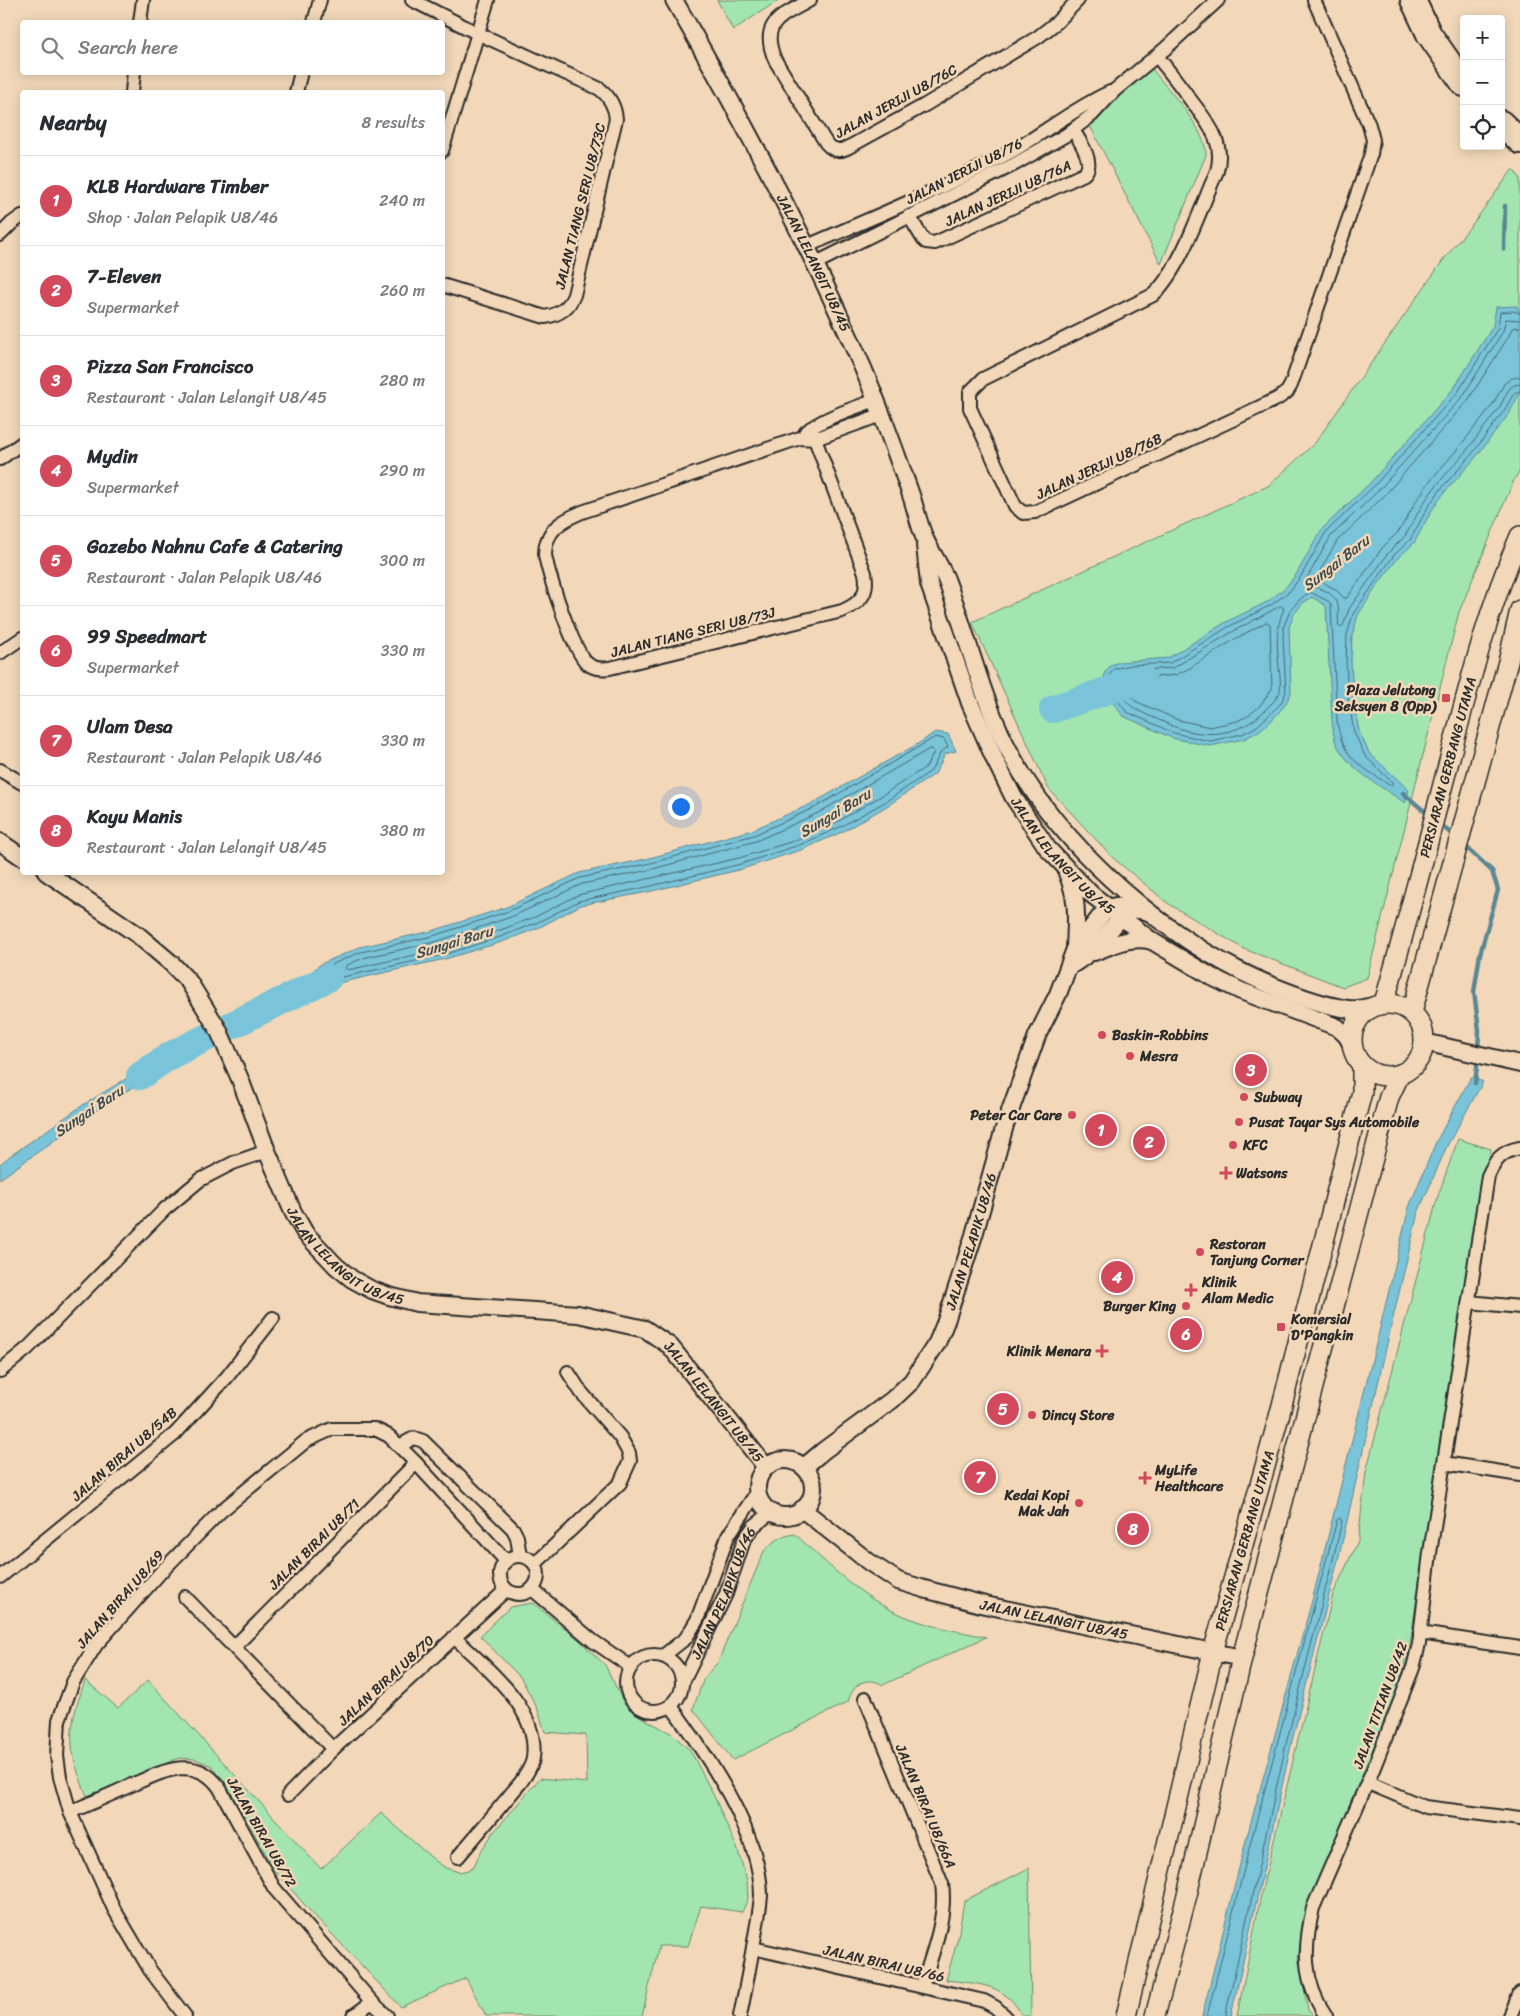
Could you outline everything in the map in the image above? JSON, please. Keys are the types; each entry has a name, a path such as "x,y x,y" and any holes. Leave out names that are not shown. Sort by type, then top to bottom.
{"highway":[{"path":"1413,0 1429,34 1460,78"},
{"path":"1505,127 1520,141"}],"main road":[{"name":"PERSIARAN GERBANG UTAMA","path":"1379,1005 1428,844 1476,654 1505,570 1520,536"},
{"name":"PERSIARAN GERBANG UTAMA","path":"1412,1012 1509,658 1520,610"},
{"path":"1394,1004 1412,1012 1419,1020 1423,1030 1424,1042 1422,1052 1410,1069 1400,1074 1390,1076 1370,1072 1362,1066 1355,1056 1352,1045 1352,1033 1356,1022 1363,1013 1379,1005 1394,1004"},
{"name":"PERSIARAN GERBANG UTAMA","path":"1126,2016 1213,1652 1280,1413 1362,1092 1362,1066"},
{"name":"PERSIARAN GERBANG UTAMA","path":"1155,2016 1187,1895 1242,1658 1389,1097 1400,1074"}],"street":[{"path":"140,20 143,0"},
{"path":"315,20 320,0"},
{"name":"JALAN TIANG SERI U8/73C","path":"412,0 477,33 600,89 609,98 616,119 574,295 569,306 558,313 544,317 445,286"},
{"path":"445,141 488,0"},
{"name":"JALAN LELANGIT U8/45","path":"674,0 760,153 816,262 878,407 924,538 929,584 966,666 1012,758 1032,788 1076,844 1106,874 1150,912 1192,944 1251,977 1336,1007 1351,1009 1379,1005"},
{"name":"JALAN JERIJI U8/76C","path":"810,0 773,24 769,32 769,46 775,60 826,143 829,147 838,150 847,148 925,105 1038,36 1057,22 1078,0"},
{"name":"JALAN JERIJI U8/76","path":"816,262 1015,164 1073,130 1092,115 1114,90 1157,56 1218,0"},
{"name":"JALAN JERIJI U8/76B","path":"1157,56 1210,124 1218,148 1219,163 1217,171 1179,259 1171,274 1153,295 983,379 970,392 968,403 972,414 1015,506 1023,513 1035,512 1277,400 1287,392 1291,385 1372,146 1369,125 1314,0"},
{"path":"132,90 134,75"},
{"path":"296,90 300,75"},
{"name":"JALAN JERIJI U8/76","path":"807,246 927,193 1009,153 1088,102 1114,90"},
{"name":"JALAN JERIJI U8/76A","path":"910,216 923,238 931,243 935,243 1084,174 1088,169 1088,161 1073,130"},
{"path":"0,235 12,222 20,217"},
{"name":"JALAN TIANG SERI U8/73J","path":"813,433 865,573 866,588 858,603 842,611 610,668 597,668 586,662 571,636 547,562 545,547 549,534 554,528 566,519 582,512 800,438 878,407"},
{"path":"0,459 20,444"},
{"path":"0,653 20,639"},
{"name":"JALAN LELANGIT U8/45","path":"966,666 984,736 1014,798 1048,849 1065,866 1114,911 1152,942 1212,977 1241,991 1337,1027 1346,1034 1352,1045"},
{"path":"0,770 20,782"},
{"path":"0,842 20,856"},
{"path":"1065,866 1075,896 1082,952 1121,941 1144,939 1152,942"},
{"path":"1106,874 1113,892 1114,911 1150,912"},
{"name":"JALAN LELANGIT U8/45","path":"50,875 138,936 189,982 218,1030 240,1079 267,1151 293,1212 305,1233 336,1266 352,1279 389,1296 416,1303 578,1314 645,1329 670,1346 766,1467"},
{"name":"JALAN PELAPIK U8/46","path":"804,1468 823,1451 892,1400 912,1381 937,1343 946,1322 974,1235 1005,1125 1041,1028 1070,966 1114,911"},
{"path":"1424,1042 1513,1062"},
{"name":"JALAN TITIAN U8/42","path":"1326,2016 1313,1987 1306,1958 1313,1908 1368,1783 1413,1668 1420,1634 1430,1553 1488,1176 1500,1155 1512,1149 1520,1148"},
{"path":"0,1371 28,1348 164,1209 200,1180 233,1163 267,1151"},
{"path":"1470,1302 1520,1307"},
{"name":"JALAN BIRAI U8/54B","path":"0,1577 175,1434 227,1378 273,1318"},
{"path":"534,1564 620,1483 630,1461 629,1453 620,1437 581,1392 568,1372"},
{"name":"JALAN BIRAI U8/69","path":"185,2016 165,1993 114,1909 70,1812 60,1777 57,1756 59,1720 73,1682 96,1645 160,1573 221,1512 306,1440 332,1429 375,1429 389,1436 506,1561"},
{"path":"399,1446 414,1438 423,1441 512,1529 517,1536 520,1556"},
{"path":"781,1460 789,1460 804,1468 812,1481 808,1504 788,1516 772,1512 764,1506 757,1492 759,1478 766,1467 781,1460"},
{"name":"JALAN BIRAI U8/71","path":"234,1647 416,1463"},
{"path":"1444,1463 1520,1476"},
{"name":"JALAN PELAPIK U8/46","path":"663,1656 686,1638 697,1620 728,1536 757,1492"},
{"name":"JALAN LELANGIT U8/45","path":"802,1509 869,1562 898,1581 986,1605 1242,1658"},
{"name":"JALAN PELAPIK U8/46","path":"683,1682 726,1594 744,1540 754,1526 772,1512"},
{"path":"520,1556 528,1558 534,1564 538,1577 532,1589 520,1595 506,1590 502,1584 500,1574 502,1566 506,1561 520,1556"},
{"path":"532,1589 593,1641 631,1666"},
{"name":"JALAN BIRAI U8/70","path":"288,1794 333,1749 506,1590"},
{"path":"184,1597 333,1749"},
{"path":"1420,1634 1520,1648"},
{"path":"454,1637 510,1690 531,1733 533,1750 529,1770 521,1782 458,1857"},
{"path":"648,1656 663,1656 679,1668 683,1682 680,1695 671,1706 654,1712 636,1706 629,1696 626,1684 631,1666 636,1661 648,1656"},
{"name":"JALAN BIRAI U8/66A","path":"865,1698 942,1884 944,1895 942,1911 922,1986"},
{"path":"671,1706 695,1738 730,1796 751,1844 758,1868 761,1897 740,2016"},
{"name":"JALAN BIRAI U8/72","path":"70,1812 167,1770 192,1769 209,1775 219,1787 274,1888 372,2002 387,2016"},
{"path":"1368,1783 1425,1806 1520,1819"},
{"name":"JALAN BIRAI U8/66","path":"753,1948 984,2001 995,2007 1005,2016"},
{"path":"1510,2016 1520,1993"},
{"path":"354,2016 372,2002"}],"green space":[{"path":"717,0 779,0 733,30"},
{"path":"1152,69 1194,122 1205,145 1206,155 1161,264 1088,122 1141,74"},
{"path":"1513,169 1520,178 1520,470 1513,482 1459,612 1367,978 1343,987 1244,949 1169,904 1113,858 1048,788 972,622 1268,486 1315,443 1444,259"},
{"path":"1458,1139 1491,1149 1479,1202 1441,1435 1410,1645 1397,1692 1307,1906 1298,1957 1308,2010 1313,2016 1237,2016 1262,1890 1333,1594 1358,1541 1366,1472 1437,1199"},
{"path":"795,1534 846,1580 889,1609 924,1623 986,1637 883,1685 871,1681 861,1683 853,1690 848,1702 733,1760 693,1709 704,1678 718,1662 764,1551 771,1544 785,1536"},
{"path":"533,1603 578,1639 605,1665 623,1701 641,1717 672,1734 690,1750 713,1794 737,1848 747,1880 748,1899 742,1912 701,1906 688,1946 659,1946 642,2016 486,2016 466,1978 401,2007 275,1871 233,1795 212,1766 195,1759 179,1758 87,1796 77,1769 72,1741 74,1717 85,1680 118,1708 148,1680 321,1869 381,1813 434,1860 446,1868 459,1872 468,1870 474,1866 493,1833 540,1778 587,1783 586,1735 545,1732 538,1710 521,1678 480,1636 510,1607"},
{"path":"1029,1868 1031,2016 1022,2016 1008,1997 999,1991 980,1984 946,1980 958,1938 964,1901"}],"water":[{"path":"1517,306 1520,316 1520,392 1509,414 1476,457 1444,493 1432,510 1414,543 1398,558 1379,583 1358,615 1352,636 1353,698 1359,731 1369,753 1409,790 1405,803 1355,768 1346,759 1335,740 1332,721 1326,606 1312,597 1303,603 1294,614 1289,627 1291,693 1285,705 1259,731 1244,739 1210,746 1172,738 1123,716 1110,699 1104,680 1105,672 1111,665 1119,662 1168,658 1226,622 1269,601 1286,587 1297,573 1322,529 1370,483 1454,388 1493,326 1496,307"},
{"path":"935,732 948,734 956,751 945,754 935,774 887,806 842,832 804,849 742,869 648,892 581,905 540,927 502,942 445,959 330,985 296,999 290,989 321,964 360,947 432,931 507,907 579,873 646,859 752,830 813,803 921,742"},
{"path":"170,1052 174,1060 90,1115 0,1179 0,1164 10,1156 83,1105"},
{"path":"1471,1077 1483,1082 1447,1146 1418,1213 1340,1552 1292,1741 1231,2016 1202,2016 1246,1840 1313,1597 1409,1207 1436,1142"}],"waterway":[{"name":"Sungai Baru","path":"1504,249 1505,206"},
{"name":"Sungai Baru","path":"1053,709 1142,679"},
{"path":"1403,793 1429,815"},
{"path":"1437,822 1454,836"},
{"path":"1464,845 1492,871 1498,890 1480,954 1474,992 1479,1030 1478,1051"},
{"name":"Sungai Baru","path":"140,1076 171,1055 328,978"},
{"path":"1475,1083 1478,1059"}],"place":[{"name":"Plaza Jelutong Seksyen 8 (Opp)","path":"1446,698"},
{"name":"Baskin-Robbins","path":"1102,1035"},
{"name":"Mesra","path":"1130,1056"},
{"name":"Pizza San Francisco","path":"1251,1070"},
{"name":"Subway","path":"1244,1097"},
{"name":"Peter Car Care","path":"1072,1115"},
{"name":"Pusat Tayar Sys Automobile","path":"1239,1122"},
{"name":"KLB Hardware Timber","path":"1101,1130"},
{"name":"7-Eleven","path":"1149,1142"},
{"name":"KFC","path":"1233,1145"},
{"name":"Watsons","path":"1226,1173"},
{"name":"Restoran Tanjung Corner","path":"1200,1252"},
{"name":"Mydin","path":"1117,1277"},
{"name":"Klinik Alam Medic","path":"1191,1290"},
{"name":"Burger King","path":"1186,1306"},
{"name":"Komersial D'Pangkin","path":"1281,1327"},
{"name":"99 Speedmart","path":"1186,1334"},
{"name":"Klinik Menara","path":"1102,1351"},
{"name":"Gazebo Nahnu Cafe & Catering","path":"1003,1409"},
{"name":"Dincy Store","path":"1032,1415"},
{"name":"Ulam Desa","path":"980,1477"},
{"name":"MyLife Healthcare","path":"1145,1478"},
{"name":"Kedai Kopi Mak Jah","path":"1079,1503"},
{"name":"Kayu Manis","path":"1133,1529"}]}
